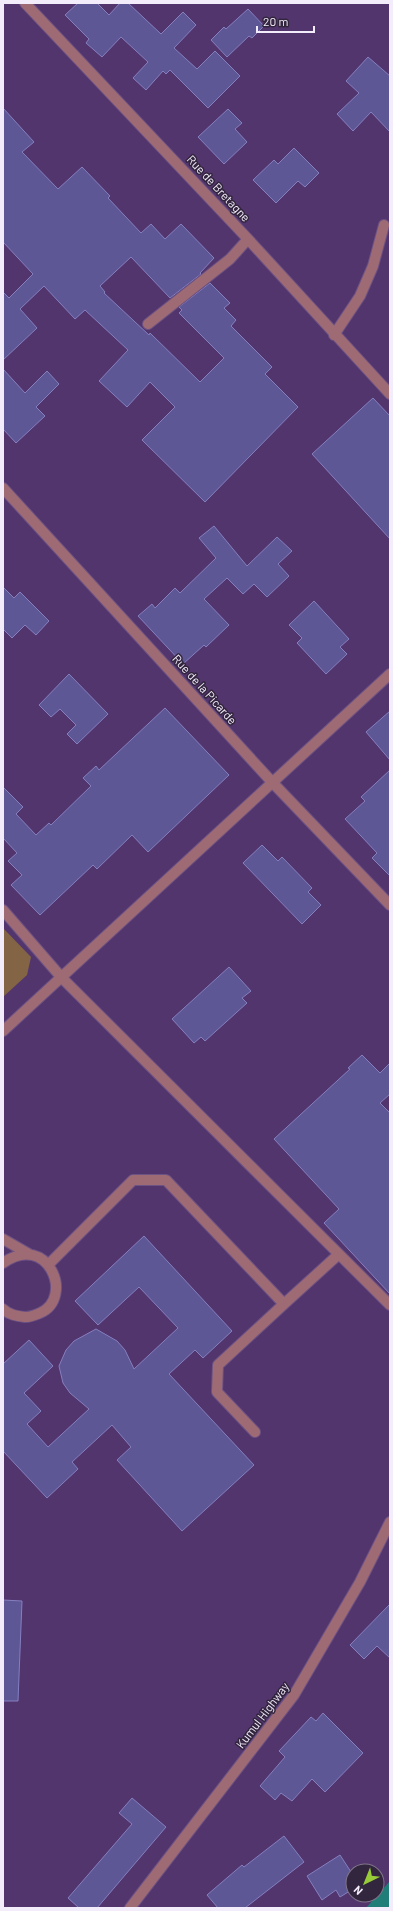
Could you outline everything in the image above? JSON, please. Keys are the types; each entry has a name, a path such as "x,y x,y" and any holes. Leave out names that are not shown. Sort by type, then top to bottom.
{"street":[{"name":"Rue de Bretagne","path":"26,3 248,239 334,335 390,394"},
{"path":"334,335 360,296 373,266 384,225"},
{"path":"148,324 230,258 248,239"},
{"name":"Rue de la Picarde","path":"3,488 272,782 390,905"},
{"path":"3,1031 390,674"},
{"path":"3,910 62,978 390,1305"},
{"path":"48,1265 133,1180 166,1180 284,1304"},
{"path":"3,1239 29,1254 40,1258 52,1269 56,1285 55,1295 51,1304 43,1312 30,1317 15,1316 3,1309"},
{"path":"3,1263 13,1256 29,1254"},
{"path":"255,1432 217,1392 218,1365 339,1254"},
{"name":"Kumul Highway","path":"130,1908 294,1695 360,1582 390,1522"}],"shaded area":[{"path":"3,928 31,957 27,975 3,997"},
{"path":"390,1881 390,1908 366,1908 370,1903 385,1903 385,1887"}],"building":[{"path":"78,3 97,3 109,15 120,3 128,3 161,34 183,12 196,25 174,48 197,69 215,51 240,76 208,108 170,70 166,74 163,71 146,90 133,78 148,62 121,37 102,57 86,43 89,39 65,15"},
{"path":"248,9 264,26 252,38 249,36 227,57 211,40 224,27 226,29"},
{"path":"368,57 390,76 390,132 371,112 353,131 337,114 359,93 346,81"},
{"path":"3,108 34,142 22,152 58,189 82,167 110,196 108,198 141,233 151,224 165,239 181,224 214,258 200,273 201,274 170,298 131,257 100,286 105,292 104,293 149,335 150,333 200,382 224,358 179,313 182,310 179,307 210,283 230,303 224,308 236,320 231,326 272,367 265,374 298,407 205,502 142,440 175,407 150,382 127,407 99,381 128,350 85,310 75,319 44,286 20,309 37,328 3,360 3,292 9,298 33,274 3,242"},
{"path":"228,109 242,123 235,129 247,142 224,164 198,137"},
{"path":"294,148 319,173 305,187 298,181 276,203 253,180 274,160 278,164"},
{"path":"3,369 25,393 47,371 59,384 36,407 45,416 16,443 3,429"},
{"path":"373,398 390,416 390,539 312,454"},
{"path":"214,526 247,566 277,537 292,551 278,564 289,576 267,597 254,584 243,594 227,578 204,599 229,625 206,647 204,645 183,664 138,616 152,604 155,608 175,588 180,593 216,558 199,538"},
{"path":"3,587 14,598 20,592 49,621 36,635 25,625 12,638 3,629"},
{"path":"314,601 349,639 340,647 347,654 326,674 297,643 302,638 289,625"},
{"path":"69,674 108,714 77,744 67,734 76,725 60,709 51,717 39,705"},
{"path":"165,708 229,775 148,852 132,835 97,869 93,865 40,915 11,885 22,875 8,861 17,853 3,838 3,787 23,807 16,814 36,835 49,823 51,825 91,786 83,778 96,766 99,770"},
{"path":"390,711 390,760 366,732"},
{"path":"390,770 390,876 372,858 377,853 345,819 365,801 361,797"},
{"path":"262,845 278,861 282,857 312,888 308,892 321,905 302,924 243,863"},
{"path":"229,967 251,991 242,998 247,1003 205,1041 201,1037 194,1043 172,1019"},
{"path":"362,1055 380,1073 390,1063 390,1094 380,1103 390,1113 390,1294 324,1223 339,1209 274,1139 350,1069 348,1068"},
{"path":"144,1236 232,1331 203,1358 195,1350 169,1374 254,1465 182,1531 117,1460 131,1447 112,1425 72,1462 78,1469 47,1498 3,1451 3,1364 29,1340 53,1366 24,1393 41,1411 27,1424 48,1447 89,1409 70,1393 63,1383 59,1366 66,1350 74,1341 96,1329 117,1341 125,1350 134,1369 178,1328 139,1287 98,1325 75,1301"},
{"path":"3,1600 22,1601 18,1701 3,1701"},
{"path":"390,1604 390,1658 377,1646 364,1659 350,1645"},
{"path":"323,1713 363,1753 325,1792 312,1779 292,1801 281,1793 275,1800 260,1786 285,1757 279,1751 311,1717 316,1721"},
{"path":"132,1798 166,1827 97,1908 79,1908 68,1898 132,1824 119,1813"},
{"path":"284,1836 304,1862 245,1908 218,1908 207,1895 242,1865 244,1867"},
{"path":"340,1855 345,1863 345,1894 340,1897 336,1890 322,1900 307,1876"}]}
